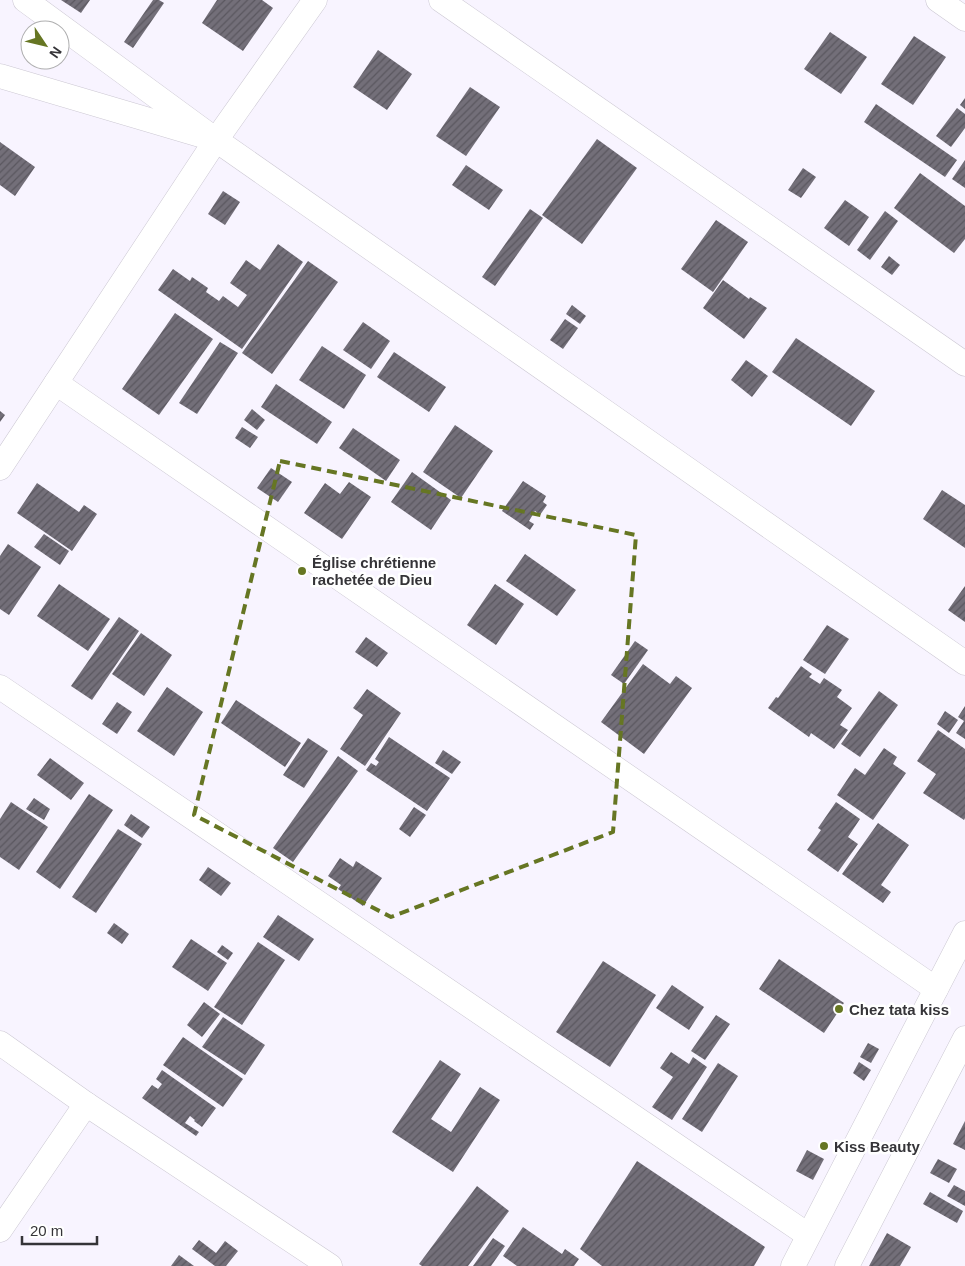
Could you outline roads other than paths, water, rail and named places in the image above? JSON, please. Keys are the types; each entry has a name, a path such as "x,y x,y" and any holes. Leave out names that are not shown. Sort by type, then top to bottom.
{"street":[{"path":"25,0 216,140 965,663"},
{"path":"0,468 216,140 315,0"},
{"path":"441,0 965,364"},
{"path":"938,0 965,19"},
{"path":"0,76 216,140"},
{"path":"56,383 936,989"},
{"path":"0,687 808,1236"},
{"path":"793,1266 965,933"},
{"path":"847,1266 965,1038"},
{"path":"0,1043 86,1104 330,1266"},
{"path":"0,1230 86,1104"}],"place":[{"name":"Église chrétienne rachetée de Dieu","path":"302,571"},
{"name":"Chez tata kiss","path":"839,1009"},
{"name":"Kiss Beauty","path":"824,1146"}]}
